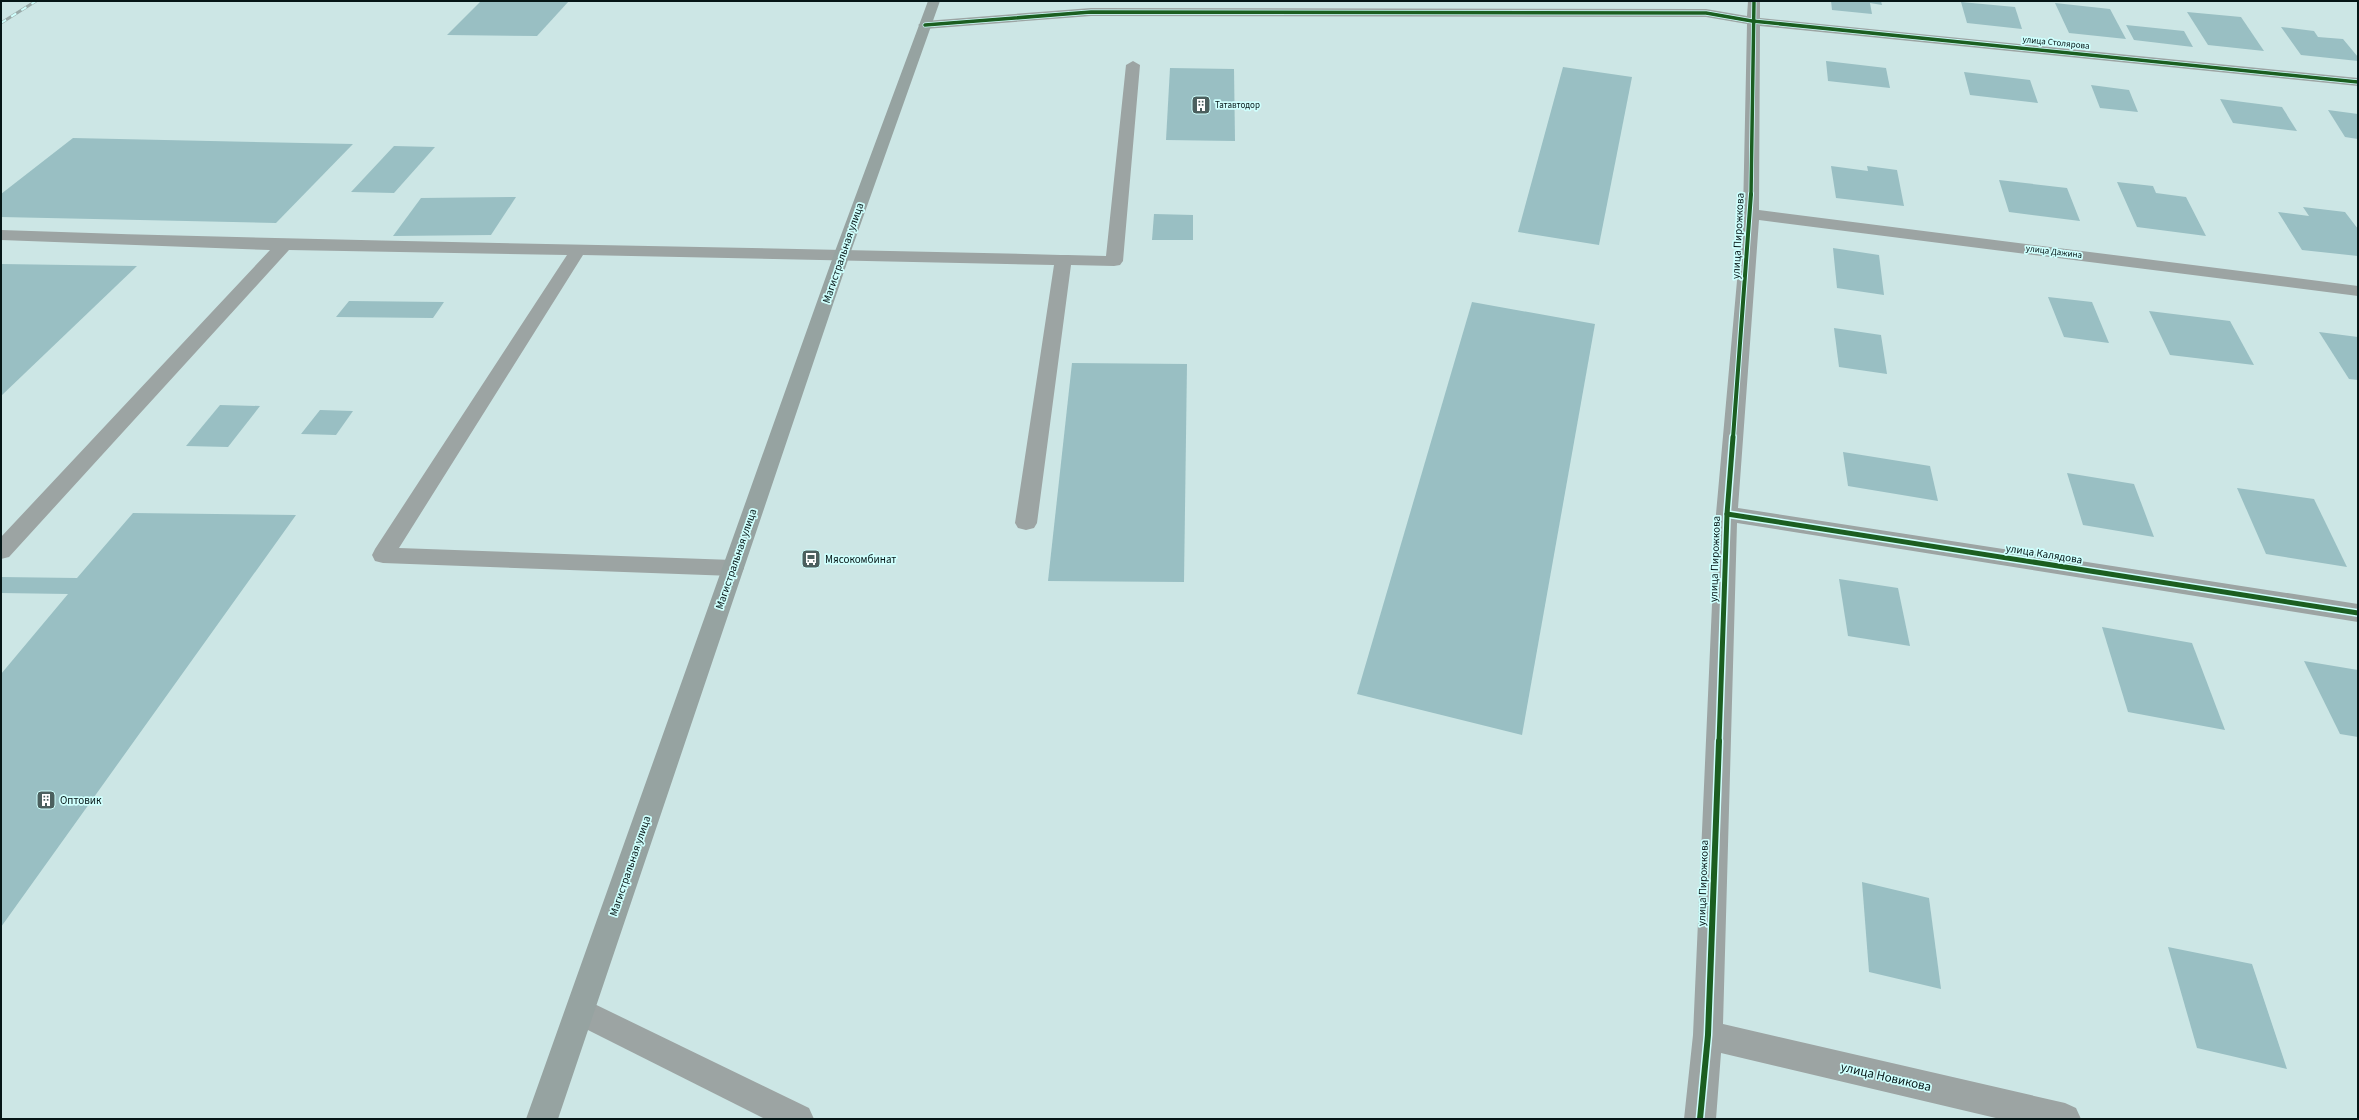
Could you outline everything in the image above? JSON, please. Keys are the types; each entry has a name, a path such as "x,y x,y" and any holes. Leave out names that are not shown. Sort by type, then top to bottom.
{"main road":[{"name":"Магистральная улица","path":"542,1119 842,254 934,1"}],"street":[{"name":"улица Столярова","path":"925,25 1091,12 1706,13 1753,11 2358,82"},
{"name":"улица Пирожкова","path":"1700,1119 1708,1035 1727,514 1751,214 1753,11"},
{"path":"1,235 284,246 842,254 1114,261 1133,65"},
{"name":"улица Дажина","path":"1751,214 2358,291"},
{"path":"1,551 284,246"},
{"path":"578,250 383,555 733,568"},
{"path":"1026,523 1063,259"},
{"name":"улица Калядова","path":"1727,514 2358,613"},
{"path":"580,1011 798,1119"},
{"name":"улица Новикова","path":"1708,1035 2065,1119"}],"building":[{"path":"481,1 569,1 537,36 447,35"},
{"path":"1831,1 1881,1 1882,5 1870,3 1872,14 1832,10"},
{"path":"1961,2 2015,7 2022,29 1967,23"},
{"path":"2055,3 2110,9 2126,39 2069,33"},
{"path":"2187,12 2241,17 2264,51 2208,45"},
{"path":"2126,25 2184,31 2193,47 2134,40"},
{"path":"2281,27 2314,31 2318,37 2343,39 2358,57 2358,61 2301,55"},
{"path":"1826,61 1886,68 1890,88 1828,81"},
{"path":"1563,67 1632,77 1599,245 1518,232"},
{"name":"Татавтодор","path":"1170,68 1234,69 1235,141 1166,140"},
{"path":"1964,72 2030,80 2038,103 1970,95"},
{"path":"2091,85 2129,90 2138,112 2100,108"},
{"path":"2220,99 2282,107 2297,131 2233,123"},
{"path":"2328,110 2358,114 2358,139 2345,137"},
{"path":"73,138 353,144 276,223 1,217 1,194"},
{"path":"394,146 435,147 394,193 351,192"},
{"path":"1831,166 1868,171 1867,166 1897,170 1904,206 1836,198"},
{"path":"1999,180 2067,188 2080,221 2009,212"},
{"path":"2117,182 2153,186 2156,193 2186,197 2206,236 2137,227"},
{"path":"516,197 491,235 393,236 421,198"},
{"path":"2303,207 2345,212 2358,229 2358,256 2302,250 2278,212 2309,216"},
{"path":"1154,214 1193,215 1193,240 1152,240"},
{"path":"1833,248 1879,255 1884,295 1837,288"},
{"path":"1,264 137,266 1,396"},
{"path":"2048,297 2092,302 2109,343 2064,337"},
{"path":"349,301 444,302 433,318 336,317"},
{"path":"1472,302 1595,324 1522,735 1357,694"},
{"path":"2149,311 2230,321 2254,365 2170,355"},
{"path":"1834,328 1881,335 1887,374 1839,367"},
{"path":"2319,332 2358,337 2358,380 2349,379"},
{"path":"1072,363 1187,364 1184,582 1048,581"},
{"path":"220,405 260,406 228,447 186,446"},
{"path":"320,410 353,411 336,435 301,434"},
{"path":"1843,452 1930,466 1938,501 1848,486"},
{"path":"2067,473 2134,484 2154,537 2083,525"},
{"path":"2237,488 2314,499 2347,567 2266,554"},
{"name":"Оптовик","path":"133,513 296,515 1,927 1,674 68,594 1,593 1,577 77,578"},
{"path":"1839,579 1898,588 1910,646 1848,636"},
{"path":"2102,627 2192,643 2225,730 2128,712"},
{"path":"2304,661 2358,670 2358,737 2340,734"},
{"path":"1862,882 1929,898 1941,989 1869,972"},
{"path":"2168,947 2252,964 2287,1069 2197,1048"}],"railway":[{"path":"1,23 36,1"}],"cycle path":[{"path":"1700,1119 1708,1035 1727,514 1751,214 1754,1"},
{"path":"925,25 1091,12 1706,13 1752,21 2358,82"},
{"path":"1727,514 2358,613"}],"place":[{"name":"Татавтодор","path":"1201,105"},
{"name":"Мясокомбинат","path":"811,559"},
{"name":"Оптовик","path":"46,800"}]}
